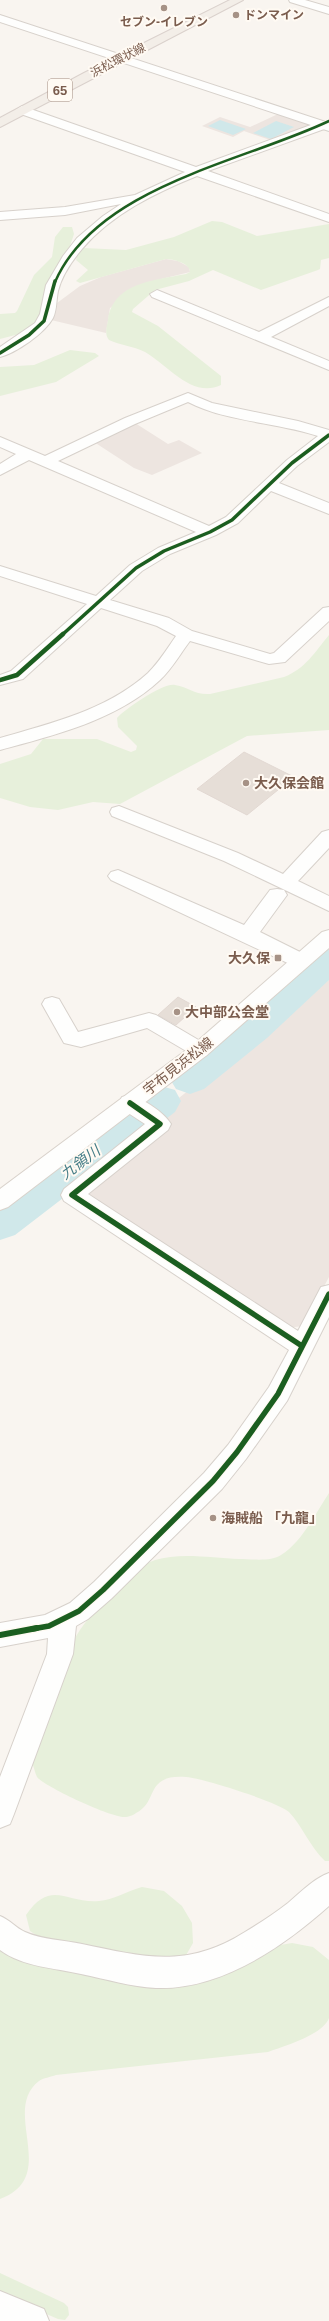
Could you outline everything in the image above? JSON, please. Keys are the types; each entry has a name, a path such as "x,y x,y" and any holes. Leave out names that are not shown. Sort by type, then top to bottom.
{"main road":[{"name":"浜松環状線","path":"0,111 217,0"},
{"name":"浜松環状線","path":"0,123 122,58 238,0"}],"street":[{"path":"294,0 329,11"},
{"path":"0,18 327,124"},
{"path":"22,110 329,218"},
{"path":"0,353 35,330 43,322 48,313 53,285 67,259 83,240 104,222 144,195 196,171 288,140 327,124"},
{"path":"0,216 65,211 144,195"},
{"path":"158,294 329,366"},
{"path":"260,337 329,301"},
{"path":"46,462 130,421 188,397 208,407 286,422 329,435"},
{"path":"0,680 17,675 136,568 164,551 210,532 232,520 292,463 329,435"},
{"path":"0,442 210,532"},
{"path":"0,470 28,454"},
{"path":"270,484 329,509"},
{"path":"0,571 162,622 186,634 269,660 279,658 329,612"},
{"path":"0,744 83,718 127,698 156,674 186,634"},
{"path":"118,812 231,857 282,889 329,904"},
{"path":"248,934 282,889 329,836"},
{"path":"118,876 248,934 301,961"},
{"name":"宇布見浜松線","path":"0,1201 141,1111 200,1050 329,937"},
{"path":"52,1004 71,1038 81,1040 149,1020 200,1050"},
{"path":"141,1111 160,1124 72,1195 302,1346"},
{"path":"0,1635 49,1626 79,1611 103,1590 223,1469 275,1400 329,1294"},
{"path":"0,1814 60,1654 63,1619"},
{"path":"0,1931 16,1944 136,1970 165,1973 195,1968 223,1959 264,1938 302,1911 329,1887"},
{"path":"0,2308 32,2321"}],"shaded area":[{"path":"278,114 309,124 309,127 273,141 244,131 233,137 202,126 220,117 250,127"},
{"path":"166,259 178,261 189,267 190,272 149,282 110,308 106,333 51,320 57,303 80,286 101,277"},
{"path":"135,423 168,444 179,440 202,453 152,475 134,468 94,442"},
{"path":"329,969 329,1277 303,1326 287,1328 86,1197 86,1192 157,1115 234,1055"}],"green space":[{"path":"212,221 222,222 257,236 329,224 329,258 321,260 320,269 318,270 261,290 213,270 189,281 155,290 133,309 132,312 158,326 221,376 221,385 210,388 200,388 181,379 145,352 109,340 106,333 112,307 118,298 127,290 149,281 186,274 190,272 187,266 177,261 166,259 80,283 76,281 88,270 76,260 77,256 84,248 126,250 174,237"},
{"path":"63,227 72,227 74,234 70,246 47,285 42,313 37,321 23,333 0,339 0,314 15,313 17,311 34,275 52,257 55,237"},
{"path":"70,350 95,353 99,356 56,382 0,396 0,367 34,365"},
{"path":"329,635 329,730 247,736 120,804 93,802 58,810 30,807 0,798 0,764 31,754 43,739 97,739 131,752 136,750 137,746 118,727 117,718 145,697 170,685 180,686 204,694 210,694 284,677 304,665"},
{"path":"329,1493 329,1861 325,1861 320,1855 289,1812 271,1802 223,1786 195,1778 173,1777 158,1784 143,1808 134,1814 125,1817 107,1813 79,1801 52,1788 37,1777 32,1763 74,1640 88,1619 110,1594 133,1573 155,1560 175,1556 261,1560 277,1557 289,1549 302,1535"},
{"path":"142,1887 164,1891 182,1906 192,1923 193,1943 185,1957 165,1963 45,1941 30,1931 26,1915 35,1904 43,1898 52,1895 60,1895 88,1901 99,1901 110,1899"},
{"path":"292,1943 313,1947 329,1960 329,2018 319,2030 293,2043 268,2052 56,2075 39,2081 29,2094 25,2109 29,2159 26,2175 18,2189 0,2199 0,1946 133,1981 269,1947"},
{"path":"0,2273 64,2303 68,2307 69,2315 65,2320 58,2319 0,2294"}],"water":[{"path":"220,120 246,129 233,135 208,126"},
{"path":"276,121 294,127 271,139 253,133"}],"building":[{"name":"大久保会館","path":"244,752 294,777 247,815 197,789"},
{"name":"大中部公会堂","path":"178,997 196,1007 176,1025 158,1015"}],"waterway":[{"name":"九領川","path":"190,1079 253,1028 329,958"},
{"name":"九領川","path":"0,1223 161,1101"}],"cycle path":[{"path":"0,353 35,331 44,321 48,313 53,286 62,268 74,251 103,223 129,205 184,177 272,146 329,121"},
{"path":"0,680 17,675 136,568 164,551 210,532 232,520 292,463 329,435"},
{"path":"130,1103 160,1124 72,1195 302,1346"},
{"path":"0,1635 49,1626 79,1611 103,1590 213,1481 237,1452 278,1394 329,1294"}],"place":[{"name":"セブン-イレブン","path":"164,8"},
{"name":"ドンマイン","path":"236,15"},
{"name":"大久保会館","path":"246,783"},
{"name":"大久保","path":"278,958"},
{"name":"大中部公会堂","path":"177,1012"},
{"name":"海賊船 「九龍」","path":"213,1518"}]}
